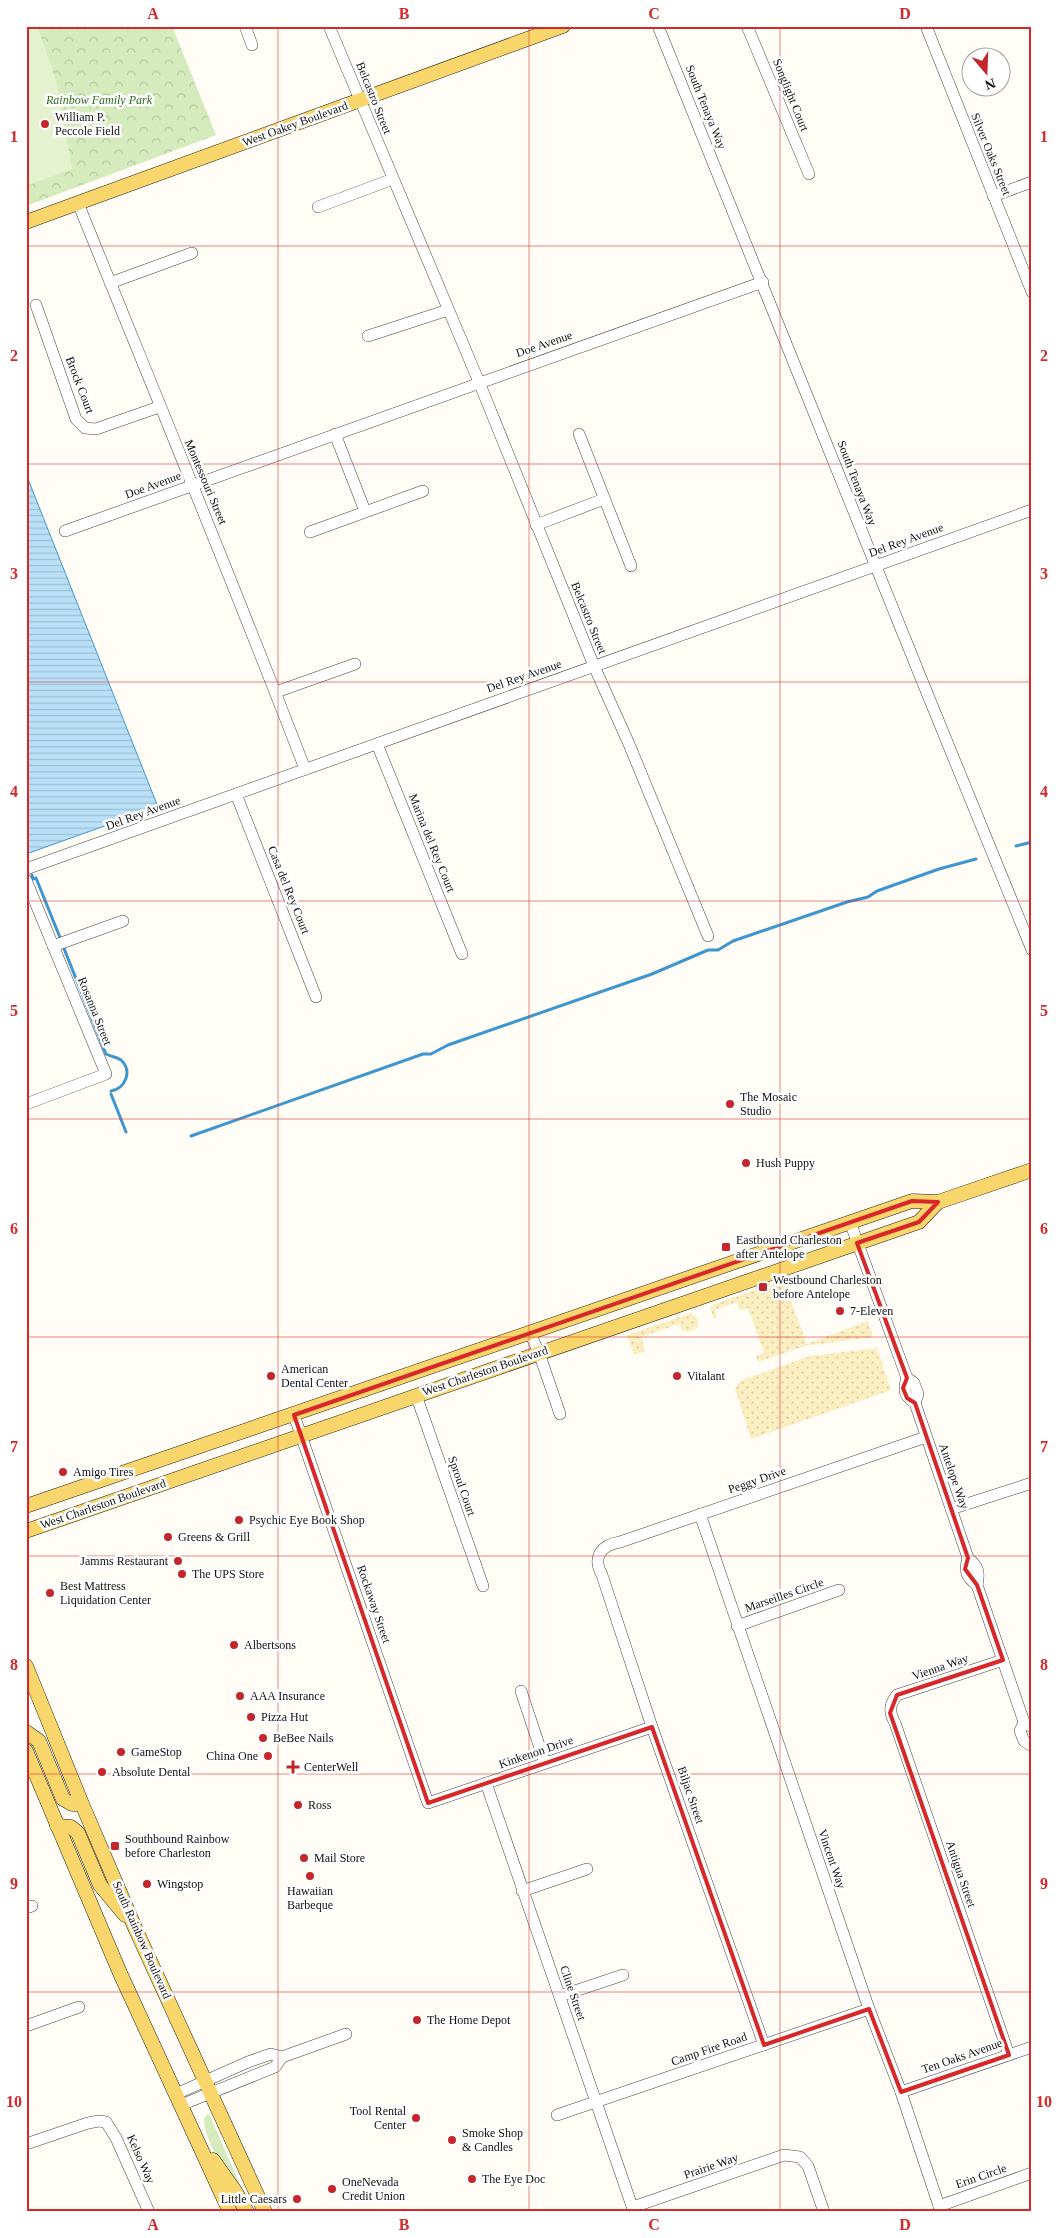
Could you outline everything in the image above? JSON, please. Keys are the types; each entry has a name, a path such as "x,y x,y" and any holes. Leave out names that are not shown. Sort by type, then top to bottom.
{"main road":[{"name":"West Oakey Boulevard","path":"26,222 563,26"},
{"name":"West Charleston Boulevard","path":"26,1506 912,1200 938,1202 1032,1170"},
{"name":"West Charleston Boulevard","path":"26,1531 919,1222 938,1202"},
{"name":"South Rainbow Boulevard","path":"26,1666 136,1930 265,2212"},
{"path":"26,1732 39,1741 63,1799 72,1804 82,1804"},
{"path":"26,1751 120,1973 230,2212"},
{"path":"57,1826 71,1827 78,1833 100,1885 136,1930"},
{"path":"197,2139 235,2191 247,2212"}],"street":[{"path":"245,26 252,45"},
{"name":"Belcastro Street","path":"329,26 479,382 594,666 629,744 708,936"},
{"name":"South Tenaya Way","path":"658,26 763,282 874,566 1032,950"},
{"name":"Silver Oaks Street","path":"926,26 1032,292"},
{"name":"Songlight Court","path":"748,27 808,174"},
{"path":"318,207 393,179"},
{"path":"993,196 1032,182"},
{"name":"Montessouri Street","path":"78,203 159,407 193,485 305,769"},
{"path":"110,283 192,253"},
{"name":"Doe Avenue","path":"65,531 763,282"},
{"name":"Brock Court","path":"36,305 76,419 85,428 96,429 159,407"},
{"path":"368,336 448,310"},
{"path":"335,434 365,511"},
{"path":"579,434 631,566"},
{"path":"310,532 423,491"},
{"path":"536,525 604,499"},
{"name":"Del Rey Avenue","path":"26,870 1032,510"},
{"path":"276,692 355,664"},
{"name":"Marina del Rey Court","path":"377,744 462,954"},
{"name":"Casa del Rey Court","path":"236,794 316,997"},
{"name":"Rosanna Street","path":"26,880 106,1074 26,1104"},
{"path":"53,946 123,921"},
{"name":"Antelope Way","path":"850,1222 907,1378 914,1383 918,1394 915,1403 968,1558 965,1569 968,1578 977,1585 1028,1725 1020,1731 1024,1741 1032,1746"},
{"path":"530,1333 560,1414"},
{"name":"Sproul Court","path":"416,1396 483,1586"},
{"name":"Rockaway Street","path":"294,1415 428,1803"},
{"name":"Peggy Drive","path":"599,1553 608,1544 926,1437"},
{"path":"951,1510 1032,1483"},
{"name":"Vincent Way","path":"700,1514 869,2009 901,2092 940,2209"},
{"name":"Biljac Street","path":"599,1553 597,1566 602,1575 652,1727 764,2045"},
{"name":"Marseilles Circle","path":"737,1626 839,1590"},
{"name":"Vienna Way","path":"890,1703 897,1695 1003,1660"},
{"path":"521,1691 545,1763"},
{"name":"Antigua Street","path":"890,1703 890,1714 895,1723 1009,2055"},
{"name":"Kinkenon Drive","path":"428,1803 652,1727"},
{"name":"Cline Street","path":"486,1784 633,2210"},
{"path":"522,1891 587,1868"},
{"path":"560,1996 623,1975"},
{"path":"26,2026 80,2008"},
{"name":"Camp Fire Road","path":"557,2115 869,2009"},
{"path":"179,2099 208,2086 275,2067 282,2057 346,2034"},
{"name":"Ten Oaks Avenue","path":"901,2092 1032,2046"},
{"name":"Kelso Way","path":"26,2144 88,2123 103,2121 109,2125 113,2132 149,2212"},
{"name":"Prairie Way","path":"633,2210 784,2155 800,2157 808,2166 824,2212"},
{"name":"Erin Circle","path":"940,2209 1032,2173"}],"highlighted area":[{"path":"912,1201 938,1202 919,1222 857,1243 907,1378 903,1388 907,1398 915,1403 968,1558 965,1569 977,1585 1003,1660 897,1695 890,1713 1009,2055 901,2092 869,2009 764,2045 652,1727 428,1803 294,1415"}],"green space":[{"name":"Rainbow Family Park","path":"26,26 172,26 216,135 26,206"},
{"name":"William P. Peccole Field","path":"26,26 37,26 56,80 72,169 26,186"},
{"path":"208,2114 252,2212 222,2166 209,2141 204,2118"}],"sand":[{"path":"783,1280 807,1344 868,1321 873,1337 805,1346 758,1362 756,1356 764,1353 748,1308 740,1311 737,1302 715,1310 717,1317 714,1319 710,1307"},
{"path":"691,1313 699,1323 696,1329 686,1332 685,1330 682,1331 679,1324 641,1337 645,1351 634,1355 627,1335"},
{"path":"877,1348 891,1390 751,1439 735,1389 740,1381 810,1356"}],"water":[{"path":"26,474 158,807 26,854"}],"waterway":[{"path":"1016,846 1032,842"},
{"path":"191,1136 423,1054 431,1054 448,1045 652,974 708,950 718,950 733,941 847,902 868,897 877,891 939,869 976,859"},
{"path":"32,875 33,879 36,878 61,940"},
{"path":"63,946 106,1054 121,1060 125,1064 126,1079 120,1087 111,1091"},
{"path":"111,1094 126,1132"}],"place":[{"name":"William P. Peccole Field","path":"45,124"},
{"name":"The Mosaic Studio","path":"730,1104"},
{"name":"Hush Puppy","path":"746,1163"},
{"name":"Eastbound Charleston after Antelope","path":"726,1247"},
{"name":"Westbound Charleston before Antelope","path":"763,1287"},
{"name":"7-Eleven","path":"840,1311"},
{"name":"American Dental Center","path":"271,1376"},
{"name":"Vitalant","path":"677,1376"},
{"name":"Amigo Tires","path":"63,1472"},
{"name":"Psychic Eye Book Shop","path":"239,1520"},
{"name":"Greens & Grill","path":"168,1537"},
{"name":"Jamms Restaurant","path":"178,1561"},
{"name":"The UPS Store","path":"182,1574"},
{"name":"Best Mattress Liquidation Center","path":"50,1593"},
{"name":"Albertsons","path":"234,1645"},
{"name":"AAA Insurance","path":"240,1696"},
{"name":"Pizza Hut","path":"251,1717"},
{"name":"BeBee Nails","path":"263,1738"},
{"name":"GameStop","path":"121,1752"},
{"name":"China One","path":"268,1756"},
{"name":"CenterWell","path":"293,1767"},
{"name":"Absolute Dental","path":"102,1772"},
{"name":"Ross","path":"298,1805"},
{"name":"Southbound Rainbow before Charleston","path":"115,1846"},
{"name":"Mail Store","path":"304,1858"},
{"name":"Hawaiian Barbeque","path":"310,1876"},
{"name":"Wingstop","path":"147,1884"},
{"name":"The Home Depot","path":"417,2020"},
{"name":"Tool Rental Center","path":"416,2118"},
{"name":"Smoke Shop & Candles","path":"452,2140"},
{"name":"The Eye Doc","path":"472,2179"},
{"name":"OneNevada Credit Union","path":"332,2189"},
{"name":"Little Caesars","path":"297,2199"}]}
